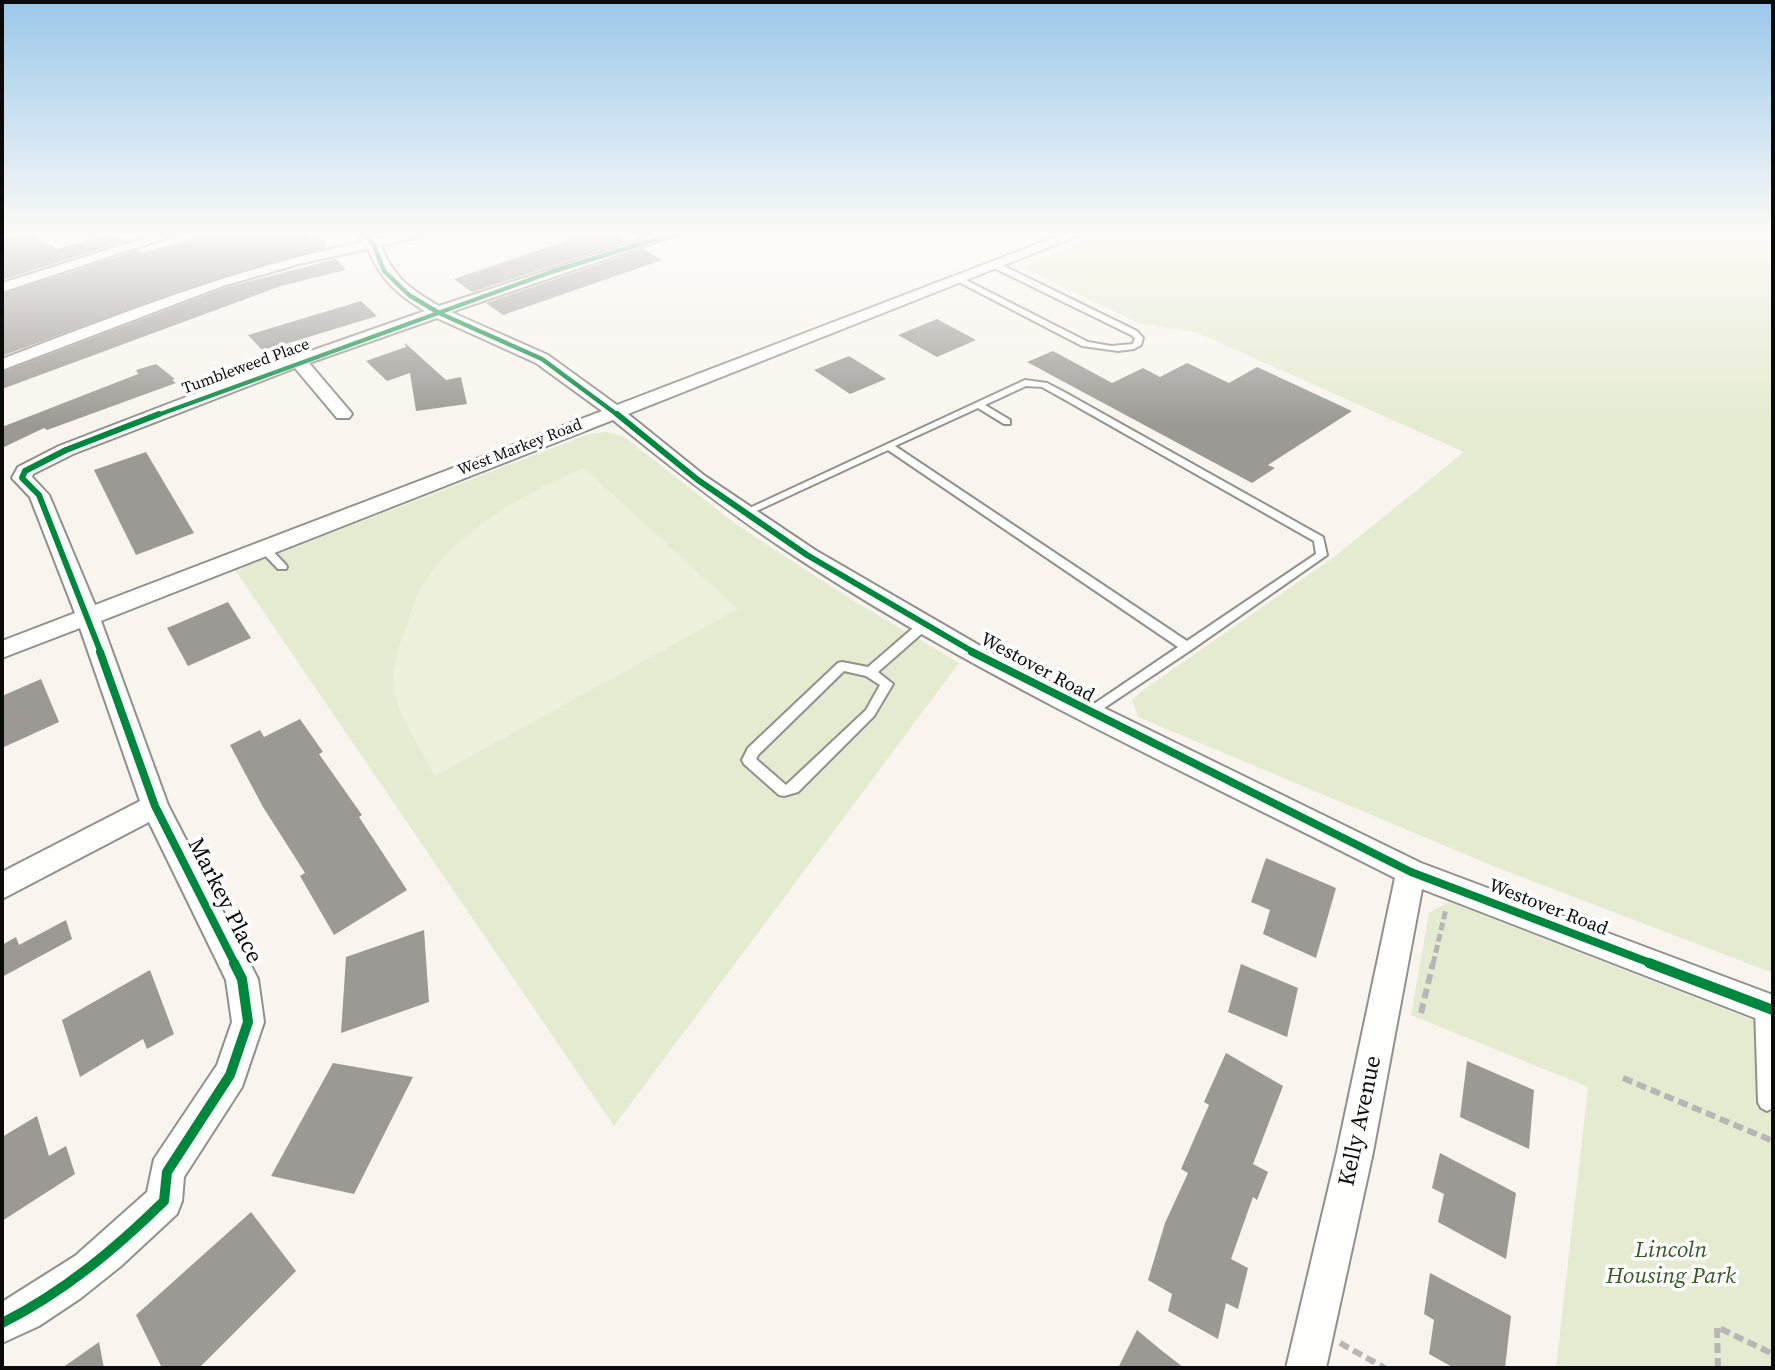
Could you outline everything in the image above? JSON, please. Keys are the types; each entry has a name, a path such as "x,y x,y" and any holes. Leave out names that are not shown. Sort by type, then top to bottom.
{"street":[{"path":"2,365 181,297"},
{"name":"Westover Road","path":"415,297 439,313 542,359 614,412 698,480 807,555 924,625 1089,713 1411,872 1768,1008"},
{"name":"Tumbleweed Place","path":"89,617 38,495 22,478 25,471 66,450 298,361 483,297"},
{"name":"West Markey Road","path":"2,650 911,297"},
{"path":"298,361 343,414"},
{"name":"Markey Place","path":"2,1323 69,1283 120,1244 164,1201 167,1172 230,1075 248,1022 242,979 155,806 89,617"},
{"path":"2,886 155,806"},
{"name":"Kelly Avenue","path":"1306,1368 1355,1152 1411,872"}],"lane":[{"path":"992,297 1085,344 1108,349 1128,349 1137,345 1139,338 1134,332 1061,297"},
{"path":"746,512 1025,383 1044,385 1319,539 1322,555 1089,713"},
{"path":"979,405 1007,422"},
{"path":"890,447 1187,647"},
{"path":"264,548 282,566"},
{"path":"870,672 924,625"},
{"path":"842,666 870,672 887,684 870,713 793,788 783,791 749,760 753,752 842,666"},
{"path":"1767,1102 1768,1008"}],"path":[{"path":"1421,1013 1445,908 1458,913"},
{"path":"1623,1078 1773,1141"},
{"path":"1718,1368 1717,1327 1773,1354"},
{"path":"1315,1329 1385,1368"}],"green space":[{"path":"1084,297 1773,297 1773,973 1498,868 1138,717 1132,700 1143,690 1334,557 1464,452 1198,333 1138,323"},
{"path":"606,432 623,436 740,527 854,601 959,663 614,1126 235,570 589,434"},
{"path":"584,468 738,609 435,776 405,721 394,689 393,675 397,652 417,596 430,574 467,535 513,503"},
{"name":"Lincoln Housing Park","path":"1449,902 1773,1028 1773,1368 1556,1368 1588,1087 1411,1015 1429,913"}],"building":[{"path":"2,297 163,297 2,356"},
{"path":"200,297 251,297 2,389 2,372"},
{"path":"504,297 555,297 503,315 486,303"},
{"path":"361,301 377,316 263,351 248,335"},
{"path":"937,319 976,340 937,357 898,335"},
{"path":"405,343 446,380 461,377 467,404 416,411 410,373 387,381 366,361 406,347"},
{"path":"1053,351 1112,383 1143,368 1160,377 1187,363 1229,383 1257,367 1352,411 1268,465 1275,468 1252,483 1027,362"},
{"path":"849,356 886,379 850,394 814,370"},
{"path":"156,364 175,379 172,380 176,383 47,430 44,428 2,448 2,427 138,374 136,370"},
{"path":"146,452 194,533 136,555 94,470"},
{"path":"228,602 251,638 188,666 167,628"},
{"path":"41,679 59,722 2,748 2,696"},
{"path":"300,719 323,752 319,754 362,815 359,817 407,890 334,935 300,876 305,873 263,807 230,745 260,730 264,737"},
{"path":"1266,858 1336,888 1316,958 1263,934 1270,910 1251,902"},
{"path":"66,920 72,939 2,977 2,945 16,937 19,945"},
{"path":"424,930 429,1002 341,1033 346,957"},
{"path":"1241,964 1298,988 1287,1037 1228,1012"},
{"path":"150,970 174,1034 147,1049 143,1039 80,1077 62,1020"},
{"path":"1226,1053 1283,1086 1253,1164 1268,1172 1257,1200 1253,1197 1231,1259 1248,1268 1238,1309 1226,1303 1218,1339 1168,1311 1172,1294 1148,1280 1165,1223 1188,1173 1181,1169 1209,1105 1204,1102"},
{"path":"1467,1061 1534,1090 1529,1149 1460,1117"},
{"path":"333,1063 413,1077 354,1194 271,1176"},
{"path":"37,1116 49,1156 66,1146 75,1174 2,1221 2,1137"},
{"path":"1440,1153 1516,1193 1506,1259 1438,1222 1444,1194 1432,1188"},
{"path":"251,1212 296,1271 199,1368 162,1368 136,1315"},
{"path":"1430,1273 1511,1316 1505,1368 1454,1368 1429,1354 1434,1320 1424,1314"},
{"path":"1137,1330 1161,1350 1184,1368 1118,1368"},
{"path":"99,1342 104,1368 62,1368"}],"cycle path":[{"path":"412,297 439,313 542,359 595,396 698,480 807,555 988,661 1411,872 1773,1010"},
{"path":"2,1323 47,1299 88,1269 164,1201 167,1172 230,1075 248,1022 242,979 155,806 88,617 39,495 22,478 25,471 66,450 257,376 481,297"}]}
